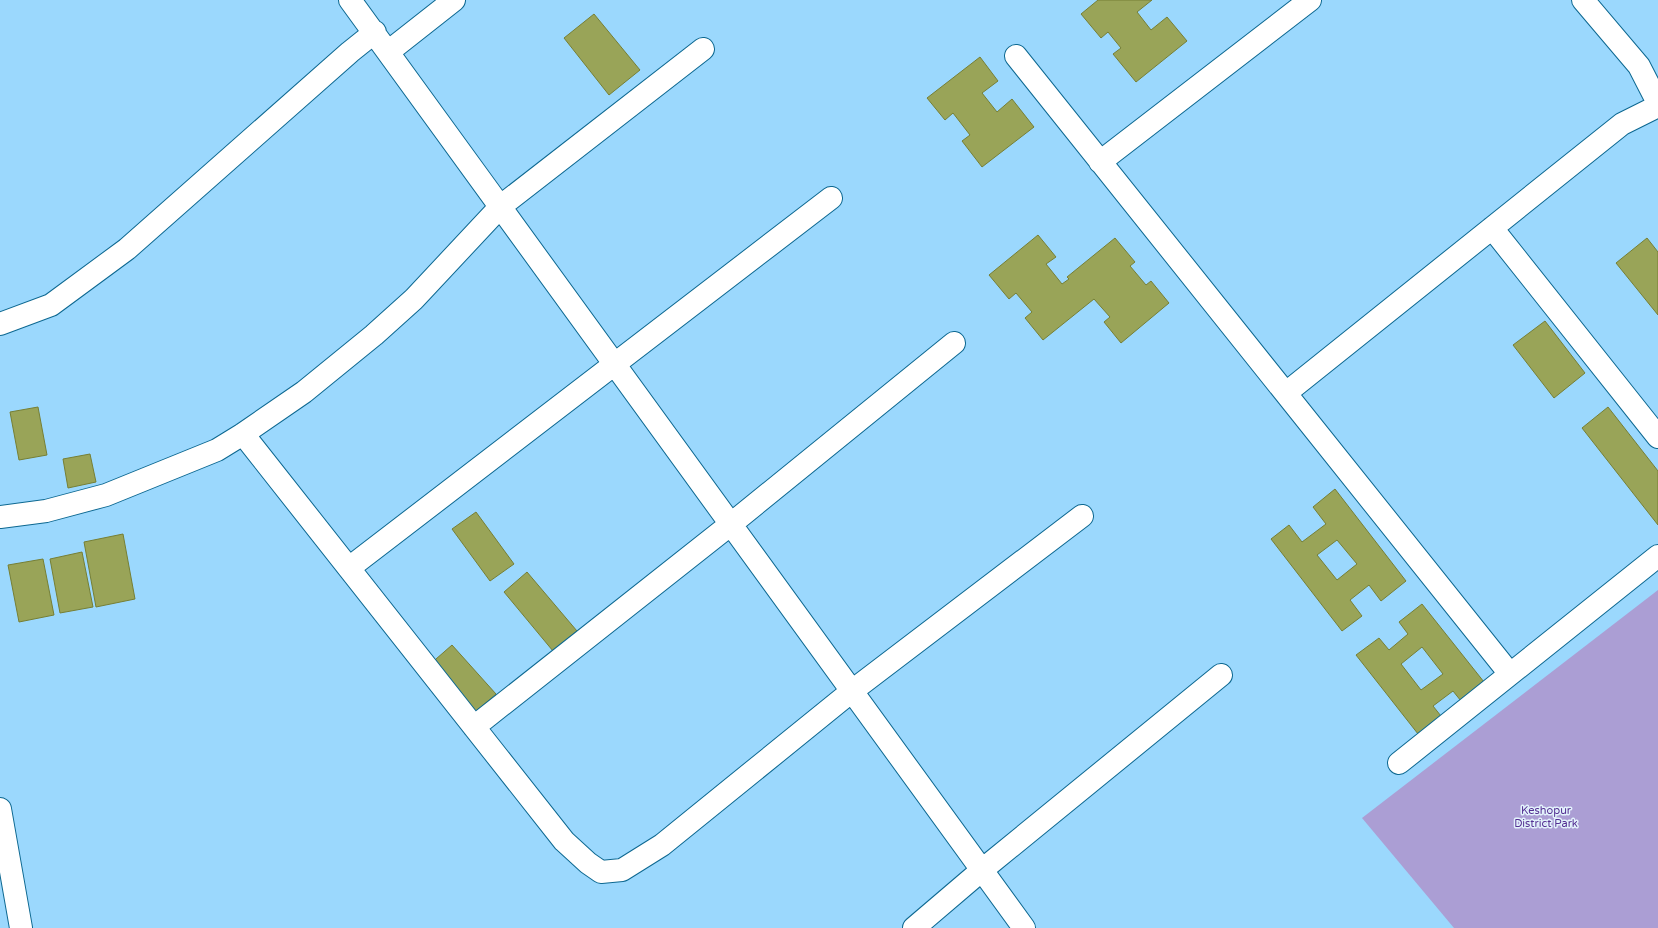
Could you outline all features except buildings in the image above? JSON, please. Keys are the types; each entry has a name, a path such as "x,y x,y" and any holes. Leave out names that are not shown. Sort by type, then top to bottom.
{"street":[{"path":"350,0 375,32 388,52 1024,928"},
{"path":"388,52 454,0"},
{"path":"1100,162 1310,0"},
{"path":"1286,393 1622,124 1658,105 1639,66 1583,0"},
{"path":"0,324 51,305 127,249 344,57 375,32"},
{"path":"0,517 46,511 106,495 217,450 243,434 304,392 374,335 414,299 500,206 703,49"},
{"path":"1016,56 1510,674"},
{"path":"349,568 831,198"},
{"path":"1492,228 1658,437"},
{"path":"474,727 731,524 954,343"},
{"path":"243,434 564,841 588,863 601,872 622,870 662,845 852,691 1082,516"},
{"path":"1399,763 1658,556"},
{"path":"914,928 982,870 1221,675"},
{"path":"0,809 21,928"}],"green space":[{"name":"Keshopur District Park","path":"1658,590 1658,928 1454,928 1362,818"}]}
